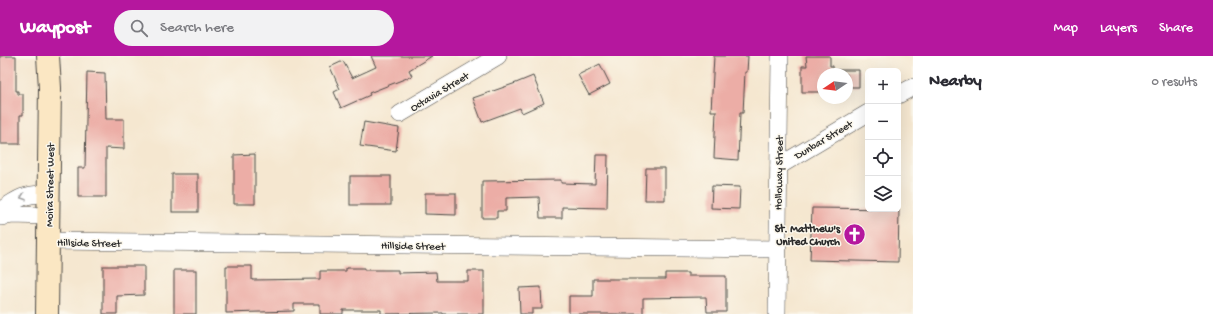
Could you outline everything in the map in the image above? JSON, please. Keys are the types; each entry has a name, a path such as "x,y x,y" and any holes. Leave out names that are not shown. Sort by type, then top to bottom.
{"main road":[{"name":"Moira Street West","path":"47,314 50,88 48,56"}],"street":[{"name":"Octavia Street","path":"400,114 498,56"},
{"name":"Holloway Street","path":"777,314 780,56"},
{"path":"901,93 913,87"},
{"name":"Dunbar Street","path":"779,166 865,115"},
{"path":"0,211 16,199 34,193 49,194"},
{"path":"0,216 48,216"},
{"name":"Hillside Street","path":"48,241 777,249"}],"building":[{"path":"0,56 16,56 16,91 18,91 18,94 23,94 23,115 20,115 20,144 0,144"},
{"path":"371,56 432,56 409,70 412,76 369,93 370,95 341,108 334,92 340,89 330,67 343,61 352,78 376,67"},
{"path":"714,56 748,56 747,72 745,72 743,113 740,113 738,160 714,158 716,111 711,111"},
{"path":"806,56 830,56 830,66 833,66 833,68 817,68 817,92 802,92 802,66 807,66"},
{"path":"600,64 610,84 589,95 578,75"},
{"path":"853,70 859,70 859,87 853,87"},
{"path":"87,72 105,73 106,119 124,119 124,149 106,148 106,197 78,197 78,168 85,168"},
{"path":"533,76 544,103 522,113 520,108 482,122 473,98"},
{"path":"364,122 399,128 396,151 360,146"},
{"path":"255,154 255,204 234,204 234,155"},
{"path":"596,155 608,155 607,208 562,207 562,218 540,218 539,197 506,198 506,211 497,211 497,218 482,218 482,181 561,180 561,183 595,184"},
{"path":"646,168 665,168 665,200 645,200"},
{"path":"172,174 198,174 198,212 172,212"},
{"path":"350,176 391,176 391,205 350,205"},
{"path":"712,186 740,187 739,209 711,208"},
{"path":"425,193 456,193 456,215 425,214"},
{"name":"St. Matthew's United Church","path":"812,208 865,209 865,212 899,212 898,262 810,260"},
{"path":"103,266 144,266 144,295 117,296 117,314 103,314"},
{"path":"226,266 252,266 252,280 320,279 320,271 346,271 346,268 364,268 364,270 398,270 398,273 436,272 437,281 468,281 468,271 484,271 484,314 381,314 381,310 343,310 343,314 320,314 320,304 294,304 294,311 226,313"},
{"path":"174,270 196,270 196,314 174,314"},
{"path":"665,273 688,273 688,276 726,276 726,312 707,312 706,297 643,298 643,314 569,314 569,296 593,296 593,279 665,279"},
{"path":"541,287 542,309 532,309 532,314 520,314 519,288"}],"place":[{"name":"St. Matthew's United Church","path":"855,234"}]}
